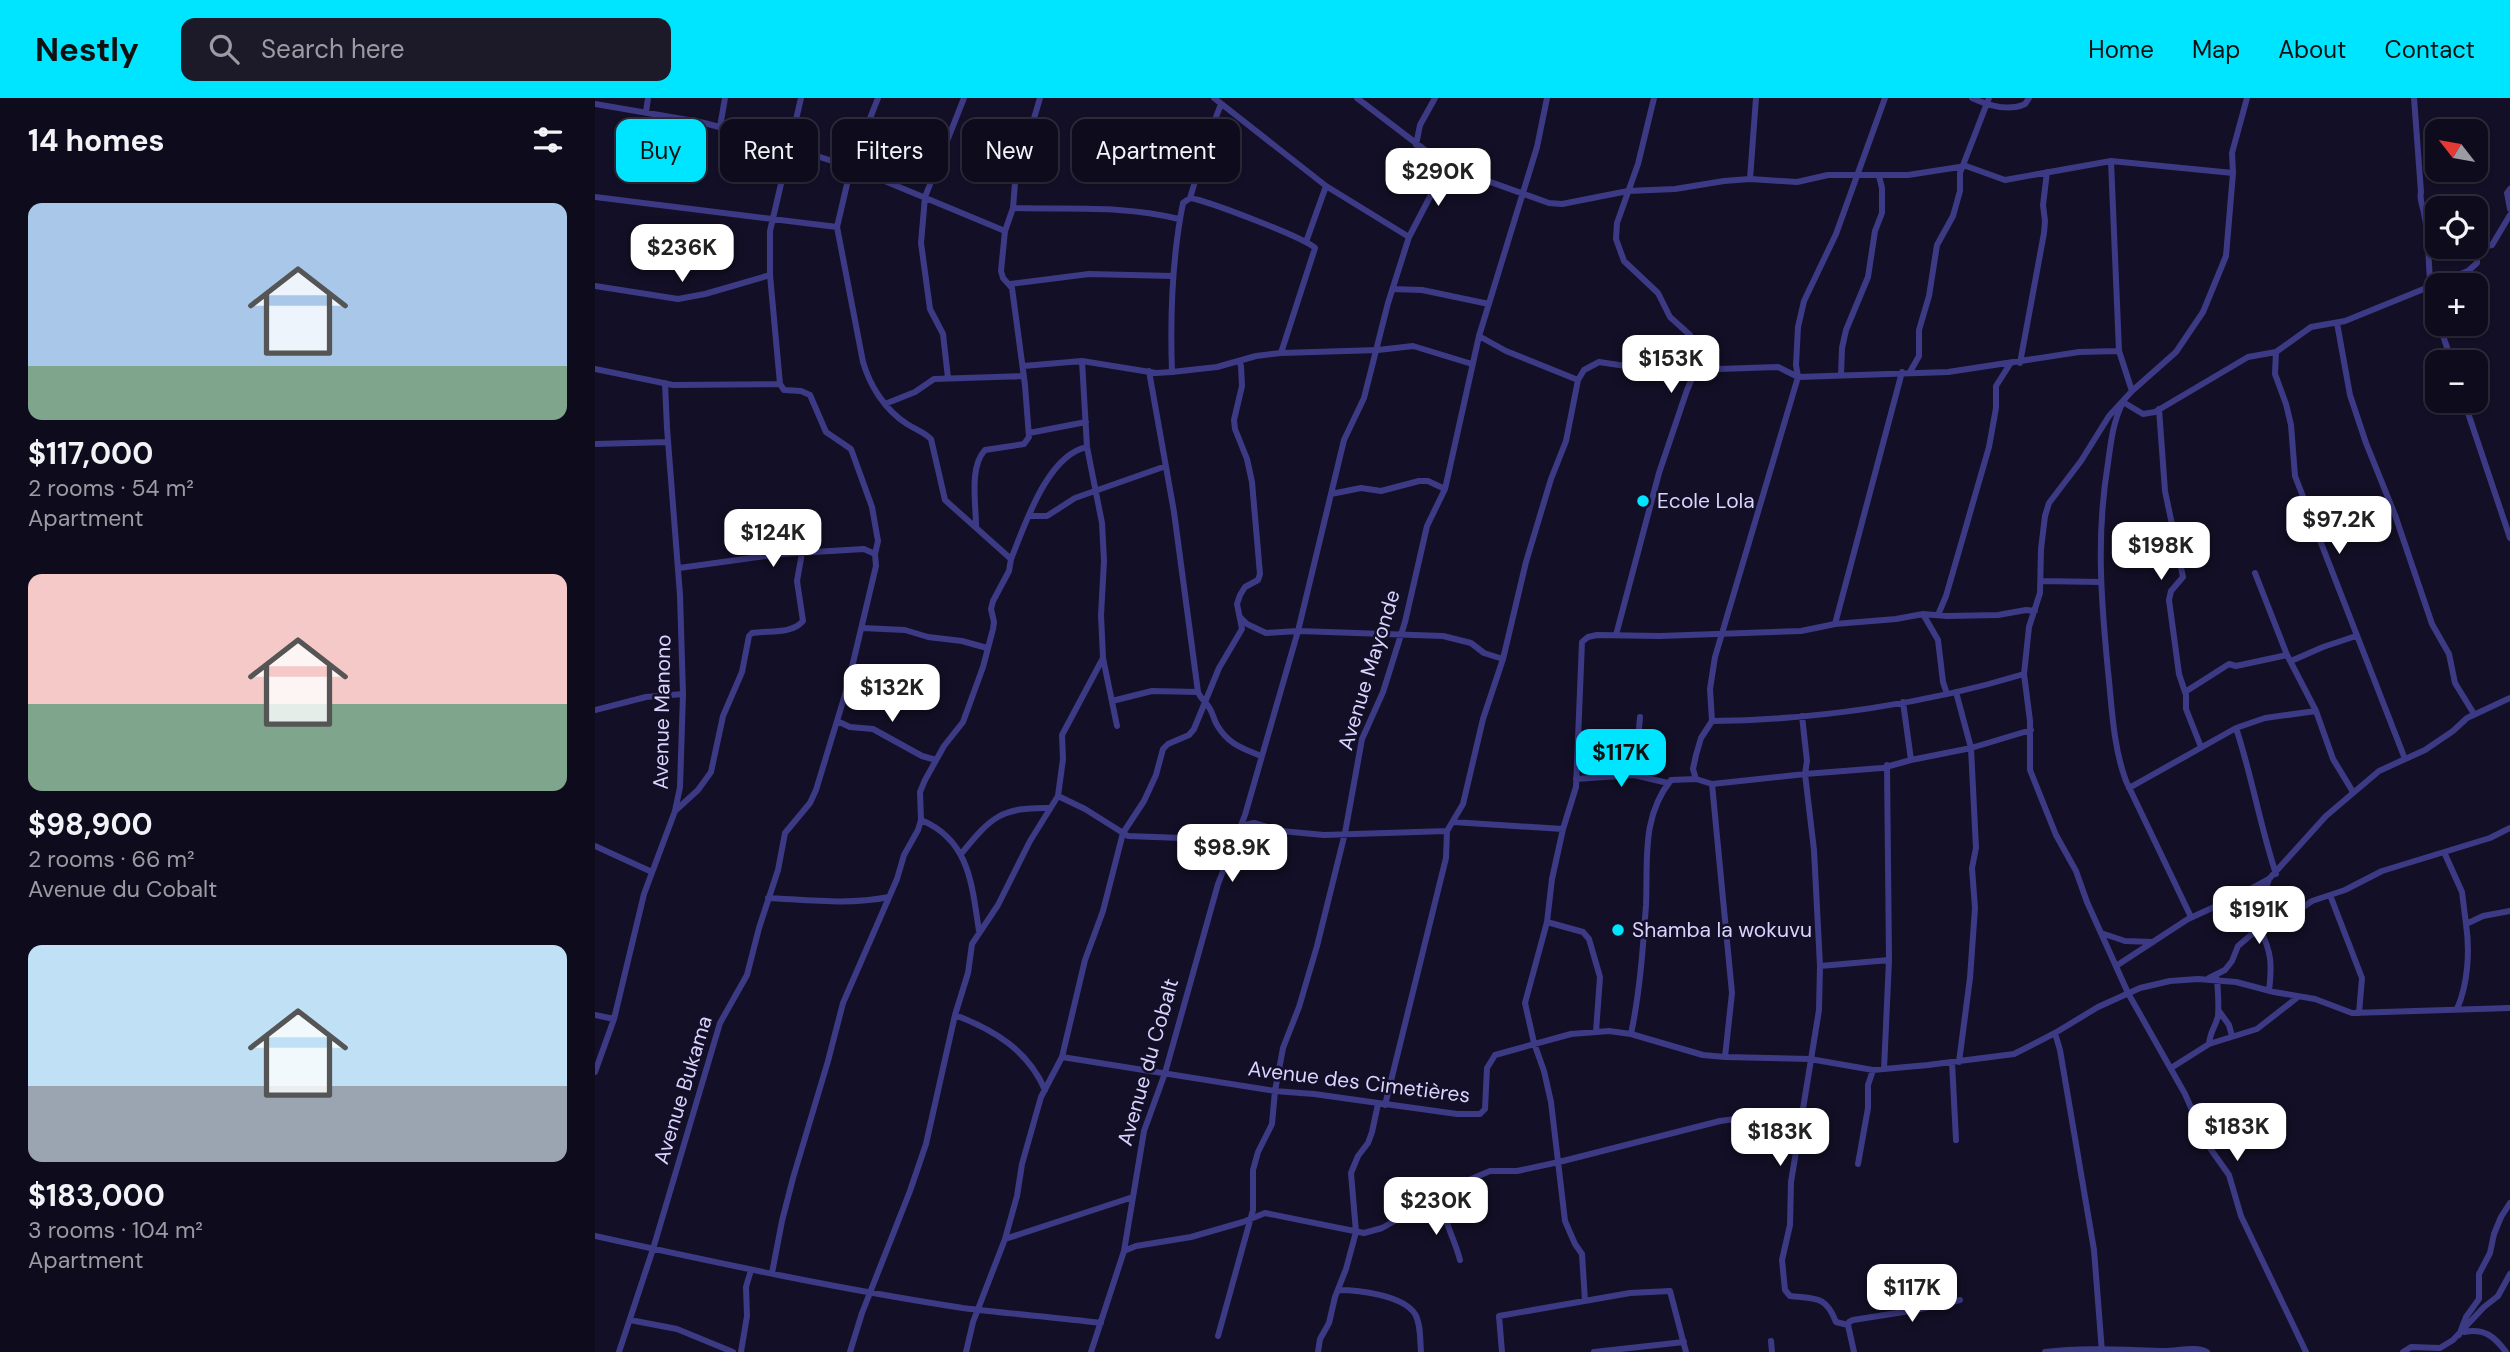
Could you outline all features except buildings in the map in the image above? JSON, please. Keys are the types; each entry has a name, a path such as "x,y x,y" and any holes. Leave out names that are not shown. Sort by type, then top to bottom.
{"street":[{"path":"646,113 648,98"},
{"path":"721,119 725,98"},
{"path":"796,119 801,98"},
{"path":"870,119 878,98"},
{"path":"948,378 943,334 933,318 921,248 925,197 964,98"},
{"path":"976,526 979,456 985,450 1029,441 1015,305 1010,284 1003,278 1001,271 1005,231 1013,208 1015,183 1039,98"},
{"path":"1214,98 1326,186 1409,237"},
{"path":"1357,98 1446,166 1549,203 1562,204 1628,191 1675,189 1750,179 1797,182 1828,175 1908,175 1969,166 2002,180 2111,161 2233,173"},
{"path":"1416,145 1420,125 1435,98"},
{"name":"Avenue Mayonde","path":"1218,1336 1251,1219 1253,1170 1258,1152 1272,1124 1283,1048 1299,1007 1317,946 1345,833 1363,739 1383,692 1400,636 1427,526 1445,489 1479,336 1537,147 1547,98"},
{"path":"1616,635 1659,473 1687,390 1702,356 1690,334 1670,317 1658,293 1624,261 1615,231 1638,164 1654,98"},
{"path":"1750,179 1756,98"},
{"path":"1696,779 1693,769 1696,755 1701,738 1712,721 1710,689 1715,657 1798,377 1798,327 1804,300 1836,234 1885,98"},
{"path":"1972,98 1986,106 2022,107 2029,98"},
{"path":"1836,624 1906,372 1919,356 1919,330 1929,296 1937,245 1955,209 1960,191 1960,173 1989,98"},
{"path":"2247,98 2234,146 2226,256 2203,312 2176,352 2132,391 2109,416 2081,461 2049,503 2043,538 2042,581 2028,635 2024,674 2031,730 2029,761 2032,778 2056,835 2076,871 2116,967 2185,1094 2207,1143 2229,1175 2241,1216 2306,1352"},
{"path":"2414,98 2420,198 2424,213 2429,273"},
{"path":"595,104 720,127"},
{"path":"1172,373 1171,315 1179,219 1183,202 1190,198 1221,104"},
{"path":"2111,161 2119,351 2132,391"},
{"name":"Avenue du Cobalt","path":"1091,1352 1124,1251 1139,1147 1165,1073 1207,921 1234,839 1241,826 1298,631 1344,440 1364,398 1409,237 1446,166"},
{"path":"2021,363 2045,221 2043,205 2047,173"},
{"path":"1840,375 1846,330 1868,277 1875,231 1882,213 1879,176"},
{"path":"595,369 665,383 780,384 770,275 772,219 780,182"},
{"path":"848,182 837,227 867,375 896,416 931,439 945,500 1011,559"},
{"path":"888,182 1005,231"},
{"path":"1306,242 1326,186"},
{"path":"2510,189 2507,193 2510,209"},
{"path":"595,197 837,227"},
{"path":"1190,198 1306,242 1315,248 1282,353"},
{"path":"1013,208 1108,208 1151,212 1179,219"},
{"path":"2463,273 2477,263 2477,248 2494,243 2510,215"},
{"path":"1010,284 1089,274 1173,276"},
{"path":"595,286 678,299 770,275"},
{"path":"1393,289 1422,290 1489,304"},
{"path":"2146,414 2248,357 2276,352 2307,329 2337,323 2425,290"},
{"path":"2337,323 2350,395 2366,443 2395,515 2432,624 2449,654 2455,683 2474,714"},
{"path":"1479,336 1506,351 1579,380"},
{"path":"1023,366 1082,361 1172,373 1282,353 1378,350 1413,346 1472,364"},
{"path":"1318,1352 1356,1232 1351,1173 1358,1156 1368,1143 1381,1104 1443,871 1447,831 1464,804 1483,719 1503,659 1542,508 1566,440 1579,380 1584,370 1599,362 1686,375 1761,366 1778,367 1798,377 1948,372 2021,363 2079,352 2119,351"},
{"path":"2276,352 2275,374 2291,425 2295,476 2405,759"},
{"path":"1082,361 1087,447 1101,508 1104,561 1101,599 1103,658 1117,726"},
{"path":"965,1352 1005,1239 1017,1196 1021,1164 1038,1105 1062,1057 1085,960 1103,911 1123,833 1144,801 1156,775 1163,749 1189,735 1219,668 1242,629 1238,615 1240,595 1245,587 1258,580 1260,574 1252,482 1234,420 1242,386 1239,361"},
{"path":"1938,615 1946,596 1989,447 1996,408 1996,386 2010,364"},
{"path":"1149,372 1183,572 1198,692 1210,707 1215,723 1227,738 1239,748 1261,756"},
{"path":"885,404 915,392 934,380 1024,376"},
{"name":"Avenue Manono","path":"595,1072 614,1019 644,894 675,810 680,787 683,694 679,568 665,383"},
{"name":"Avenue Bukama","path":"619,1352 653,1249 720,1023 747,975 778,870 785,833 810,803 816,790 862,628 876,566 878,541 871,508 852,449 826,432 810,395 801,391 785,390 780,384"},
{"path":"2123,402 2161,425"},
{"path":"2123,402 2115,419 2101,523 2100,582 2115,734 2120,764 2129,788 2191,917"},
{"path":"2159,409 2165,491 2183,577 2171,591 2169,600 2186,709 2201,747"},
{"path":"2468,413 2510,538"},
{"path":"1029,433 1086,422"},
{"path":"595,452 595,444 668,442"},
{"path":"772,1273 803,1138 828,1061 842,1003 921,820 920,792 950,737 963,722 994,622 991,609 1009,571 1011,559 1029,516 1048,478 1058,466 1074,453 1087,447"},
{"path":"1029,516 1047,516 1075,498 1166,466"},
{"path":"1331,494 1361,488 1381,491 1419,481 1427,481 1445,489"},
{"path":"679,568 802,553 864,549 875,554"},
{"path":"675,810 698,790 711,772 723,716 742,672 749,636 759,632 794,628 803,621 797,581 802,553"},
{"path":"2255,573 2289,658 2316,711 2333,760 2353,792"},
{"path":"2042,581 2100,582"},
{"path":"1585,1301 1582,1254 1565,1220 1551,1102 1534,1043 1525,998 1547,922 1552,879 1563,829 1575,795 1582,642 1588,637 1616,635 1801,631 1836,624 1923,614 1998,615 2035,611"},
{"path":"1923,614 1938,640 1947,694"},
{"path":"1238,615 1260,631 1400,636 1426,634 1471,643 1484,653 1503,659"},
{"path":"862,628 905,630 987,648"},
{"path":"2185,692 2229,664 2236,666 2289,658 2356,636"},
{"path":"850,1352 926,1144 955,1015 968,973 972,944 998,905 1020,860 1058,796 1063,759 1062,734 1103,658"},
{"path":"1712,721 1773,720 1903,702 1956,692 2024,674"},
{"path":"1112,701 1152,691 1198,692"},
{"path":"1956,692 1971,748 1976,838 1972,868 1975,908 1970,978 1956,1062 1956,1140"},
{"path":"595,709 646,697 683,694"},
{"path":"2116,967 2191,917 2237,897 2269,879 2326,816 2379,771 2434,745 2474,714 2510,698"},
{"path":"1903,702 1911,760"},
{"path":"2129,788 2236,728 2265,718 2316,711"},
{"path":"1802,716 1807,761 1805,774 1814,850 1820,966 1819,1010 1791,1182 1793,1200 1790,1225 1782,1260 1785,1290 1790,1296 1822,1300 1832,1311 1836,1322 1848,1325"},
{"path":"1635,775 1640,717"},
{"path":"837,721 846,726 873,729 922,756 936,760"},
{"path":"2236,728 2276,873"},
{"path":"1631,1034 1639,998 1648,831 1653,812 1668,783 1673,779 1696,779 1712,784 1882,768 1971,748 2031,730"},
{"path":"1884,1069 1889,960 1887,765"},
{"path":"1576,779 1635,775 1668,783"},
{"path":"1712,784 1732,993 1725,1057"},
{"path":"1058,796 1123,833 1135,836 1234,839"},
{"path":"961,854 986,825 1002,813 1023,807 1050,808"},
{"path":"921,820 940,830 961,854 970,876 979,931"},
{"path":"1453,822 1563,829"},
{"path":"1241,826 1254,823 1281,831 1324,835 1447,831"},
{"path":"2261,931 2305,905 2345,890 2382,871 2490,838 2510,828"},
{"path":"595,846 652,872"},
{"path":"2444,852 2462,892 2469,942 2466,984 2457,1009"},
{"path":"2207,978 2225,970 2238,946 2252,934 2269,879"},
{"path":"2330,895 2362,978 2359,1013"},
{"path":"768,898 844,902 889,897"},
{"path":"2466,925 2483,916 2510,911"},
{"path":"1547,922 1583,932 1589,939 1600,977 1597,1032"},
{"path":"2257,923 2269,947 2269,991"},
{"path":"2101,933 2126,941 2155,942"},
{"path":"1820,966 1889,960"},
{"name":"Avenue des Cimetières","path":"1062,1057 1275,1091 1457,1114 1480,1114 1485,1109 1487,1068 1495,1055 1571,1034 1631,1034 1684,1050 1725,1057 1810,1059 1873,1070 2014,1054 2098,1007 2149,985 2207,978 2315,999 2343,1011 2359,1013 2510,1008"},
{"path":"2209,1044 2218,1010 2217,979"},
{"path":"2171,1068 2209,1044 2257,1030 2298,996"},
{"path":"2218,1010 2229,1025 2232,1036"},
{"path":"595,1015 614,1019"},
{"path":"955,1015 998,1036 1019,1050 1038,1075 1045,1090"},
{"path":"2055,1033 2065,1076 2094,1250 2102,1350"},
{"path":"1859,1164 1868,1108 1868,1085 1873,1070"},
{"path":"1124,1251 1136,1246 1191,1237 1251,1219 1260,1213 1364,1233 1382,1228 1472,1178 1490,1171 1517,1171 1559,1162 1720,1121 1802,1115"},
{"path":"1005,1239 1133,1197"},
{"path":"1427,1203 1444,1213 1460,1260"},
{"path":"2461,1334 2466,1317 2479,1299 2479,1274 2490,1253 2501,1217 2510,1203"},
{"path":"595,1236 751,1270 871,1292 978,1309 1101,1323"},
{"path":"741,1352 747,1316 746,1287 751,1270"},
{"path":"2403,1352 2411,1347 2440,1348 2461,1334 2484,1307 2498,1296 2510,1274"},
{"path":"1338,1290 1357,1290 1381,1296 1411,1310 1417,1322 1421,1352"},
{"path":"1502,1352 1499,1316 1630,1293 1670,1291 1686,1352"},
{"path":"1848,1325 1853,1320 1960,1300"},
{"path":"630,1320 677,1329 733,1352"},
{"path":"1848,1325 1854,1352"},
{"path":"2461,1334 2484,1331 2500,1343 2506,1352"},
{"path":"1770,1341 1772,1352"},
{"path":"1594,1352 1684,1342"},
{"path":"2045,1352 2201,1349 2207,1352"}],"place":[{"name":"Ecole Lola","path":"1643,501"},
{"name":"Shamba la wokuvu","path":"1618,930"}]}
